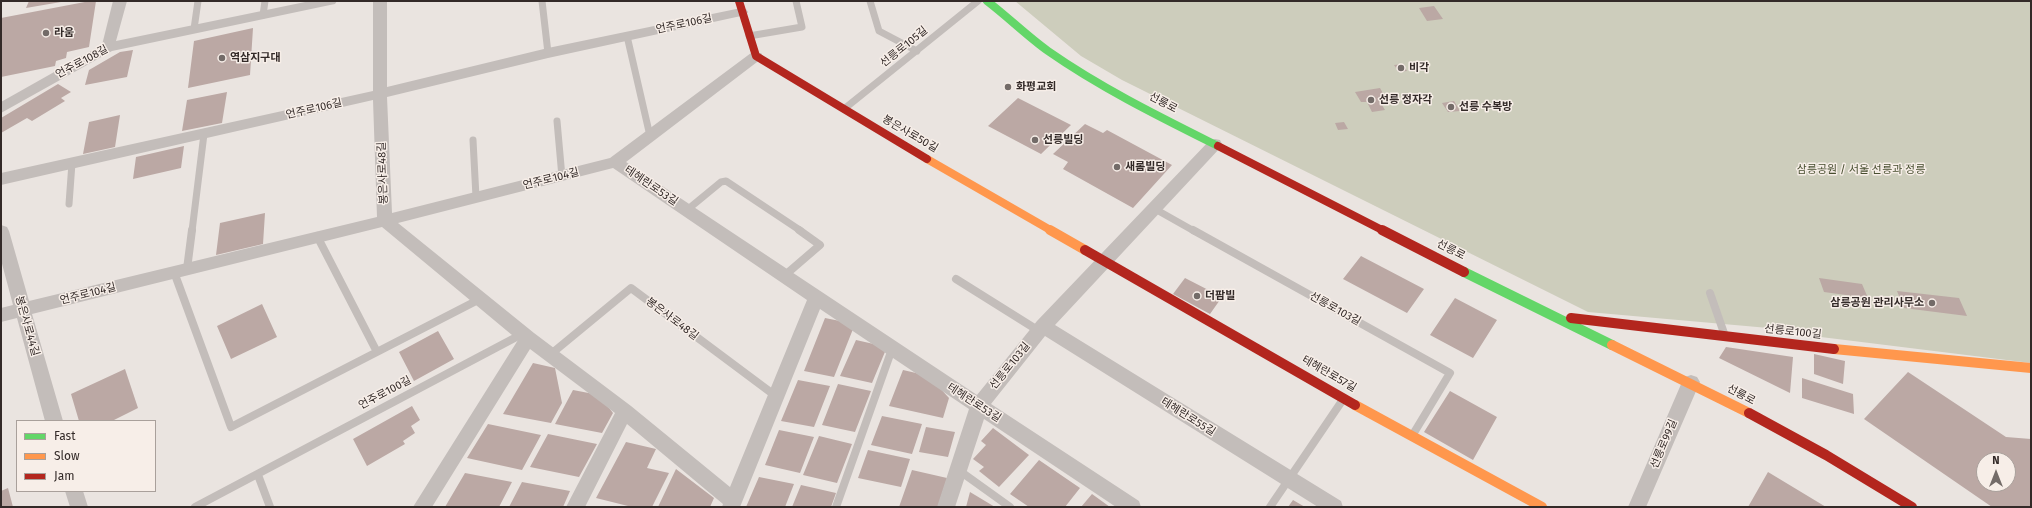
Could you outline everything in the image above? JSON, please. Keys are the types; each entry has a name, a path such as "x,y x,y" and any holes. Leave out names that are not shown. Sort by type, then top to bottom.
{"street":[{"path":"108,47 120,1"},
{"name":"언주로108길","path":"1,108 108,47 330,1"},
{"name":"봉은사로48길","path":"380,1 380,94 385,221 526,336 625,410 732,504"},
{"name":"선릉로","path":"987,1 1028,36 1076,68 1215,144 1554,316 1691,382 1815,447 1912,507"},
{"path":"740,7 748,36 756,56"},
{"name":"언주로106길","path":"1,179 380,94 548,53 627,36 740,7"},
{"name":"언주로104길","path":"1,316 317,236 385,221 476,197 562,177 615,162 756,56"},
{"name":"봉은사로50길","path":"756,56 1104,261"},
{"name":"선릉로103길","path":"946,507 957,469 979,406 1041,328 1215,144"},
{"name":"테헤란로53길","path":"615,162 816,298 1132,507"},
{"name":"봉은사로44길","path":"1,231 54,420"},
{"name":"테헤란로57길","path":"1104,261 1345,397 1411,437 1542,507"},
{"path":"732,504 816,298"},
{"name":"선릉로100길","path":"1554,316 1725,337 2031,368"},
{"name":"테헤란로55길","path":"1041,328 1334,507"},
{"path":"422,507 526,336"},
{"name":"선릉로99길","path":"1637,507 1691,382"},
{"path":"575,507 625,410"},
{"path":"74,492 79,507"}],"lane":[{"path":"194,29 198,1"},
{"path":"263,15 265,1"},
{"path":"542,1 548,53"},
{"path":"748,36 802,27 796,1"},
{"path":"870,1 879,31 917,51"},
{"name":"선릉로105길","path":"844,109 978,1"},
{"path":"627,36 650,136"},
{"path":"557,121 562,177"},
{"path":"204,134 181,270 231,427 480,299"},
{"path":"473,140 476,197"},
{"path":"69,204 72,163"},
{"name":"테헤란로53길","path":"687,210 722,182 726,181 819,243 820,245 784,276"},
{"name":"선릉로103길","path":"1155,209 1450,373 1411,437"},
{"path":"317,236 377,352"},
{"name":"선릉로103길","path":"956,279 1041,328"},
{"name":"봉은사로48길","path":"551,354 631,288 776,397"},
{"path":"1710,293 1725,337"},
{"name":"언주로100길","path":"195,507 526,336"},
{"path":"836,507 892,348"},
{"path":"1270,507 1345,397"},
{"path":"957,469 1010,507"},
{"path":"258,475 270,507"}],"green space":[{"name":"삼릉공원 / 서울 선릉과 정릉","path":"1015,1 2031,1 2031,363 1821,337 1791,330 1588,312 1122,80 1081,56"}],"building":[{"path":"29,1 61,1 61,2 26,8"},
{"name":"라움","path":"96,1 89,47 67,52 66,58 56,61 55,66 1,77 1,18"},
{"path":"1434,6 1443,19 1427,21 1419,8"},
{"name":"역삼지구대","path":"253,28 250,75 188,88 194,41"},
{"path":"133,50 127,77 85,85 89,70 120,52"},
{"name":"비각","path":"1403,64 1407,71 1399,72 1394,65"},
{"path":"58,84 71,92 61,98 65,101 32,121 27,118 1,133 1,118"},
{"name":"선릉 정자각","path":"1380,88 1386,99 1379,100 1385,110 1372,112 1367,102 1361,102 1355,92"},
{"path":"227,92 222,123 182,131 187,100"},
{"name":"선릉빌딩","path":"1018,98 1071,125 1041,154 988,126"},
{"name":"선릉 수복방","path":"1454,101 1460,111 1448,112 1442,103"},
{"path":"120,115 115,147 83,154 89,122"},
{"path":"1344,122 1348,129 1338,130 1335,123"},
{"name":"새롬빌딩","path":"1085,124 1103,133 1107,130 1172,165 1133,208 1063,169 1068,162 1053,154"},
{"path":"184,146 181,168 133,179 136,157"},
{"path":"265,213 263,244 216,255 220,223"},
{"path":"1361,256 1424,289 1407,313 1343,279"},
{"name":"더팜빌","path":"1185,278 1222,297 1210,314 1173,294"},
{"path":"1819,278 1862,284 1868,298 1824,292"},
{"name":"삼릉공원 관리사무소","path":"1897,291 1959,298 1967,316 1904,308"},
{"path":"1455,298 1497,320 1473,358 1430,335"},
{"path":"262,304 277,337 231,359 217,326"},
{"path":"825,318 855,324 834,377 804,371"},
{"path":"438,331 454,359 414,381 399,352"},
{"path":"856,340 887,347 872,383 840,376"},
{"path":"1726,347 1793,357 1790,393 1719,358"},
{"path":"1814,354 1845,361 1843,384 1814,374"},
{"path":"533,363 555,368 562,403 551,423 503,414"},
{"path":"125,369 138,408 114,420 79,420 71,394"},
{"path":"903,370 929,376 949,398 943,418 889,406"},
{"path":"1908,372 2006,437 2031,439 2031,507 1992,507 1864,419"},
{"path":"1802,378 1853,394 1854,414 1802,398"},
{"path":"798,380 830,386 814,427 781,421"},
{"path":"838,384 871,391 855,432 822,425"},
{"path":"573,390 599,395 613,413 602,433 555,424"},
{"path":"1450,391 1497,417 1473,460 1424,432"},
{"path":"412,406 420,420 411,426 415,433 403,441 405,444 367,466 353,439"},
{"path":"882,416 922,424 912,454 871,445"},
{"path":"488,424 541,435 522,470 467,458"},
{"path":"926,427 955,432 948,457 919,452"},
{"path":"993,428 1029,455 999,487 979,471 984,467 973,459 986,445 981,441"},
{"path":"779,430 814,437 800,473 765,465"},
{"path":"548,434 597,444 579,477 530,467"},
{"path":"819,436 852,444 837,483 803,475"},
{"path":"626,442 656,449 647,468 669,473 652,507 632,507 596,498"},
{"path":"868,450 910,459 901,487 858,478"},
{"path":"1039,460 1080,488 1065,507 1029,507 1010,494"},
{"path":"676,469 714,498 710,507 658,507"},
{"path":"912,470 947,478 938,507 899,507"},
{"path":"1768,472 1826,507 1748,507"},
{"path":"465,473 512,482 499,507 445,507"},
{"path":"759,477 794,484 785,507 746,507"},
{"path":"522,482 570,491 563,507 509,507"},
{"path":"801,485 836,493 831,507 792,507"},
{"path":"8,488 13,507 1,507 1,491"},
{"path":"970,492 995,507 966,507"},
{"path":"1092,494 1110,507 1081,507"},
{"path":"1293,500 1305,507 1288,507"}],"traffic: fast":[{"path":"987,1 1040,45 1068,64 1132,101 1218,146"},
{"path":"1464,272 1612,345"}],"traffic: slow":[{"path":"927,159 1085,250"},
{"path":"1612,345 1749,413"},
{"path":"1834,349 2031,368"},
{"path":"1355,405 1542,507"}],"traffic: jam":[{"path":"739,1 756,56 927,159"},
{"path":"1218,146 1464,272"},
{"path":"1085,250 1355,405"},
{"path":"1571,318 1834,349"},
{"path":"1749,413 1826,455 1912,507"}],"place":[{"name":"라움","path":"46,33"},
{"name":"역삼지구대","path":"222,58"},
{"name":"비각","path":"1401,68"},
{"name":"화평교회","path":"1008,87"},
{"name":"선릉 정자각","path":"1371,100"},
{"name":"선릉 수복방","path":"1451,107"},
{"name":"선릉빌딩","path":"1035,140"},
{"name":"새롬빌딩","path":"1117,167"},
{"name":"더팜빌","path":"1197,296"},
{"name":"삼릉공원 관리사무소","path":"1932,303"}]}
